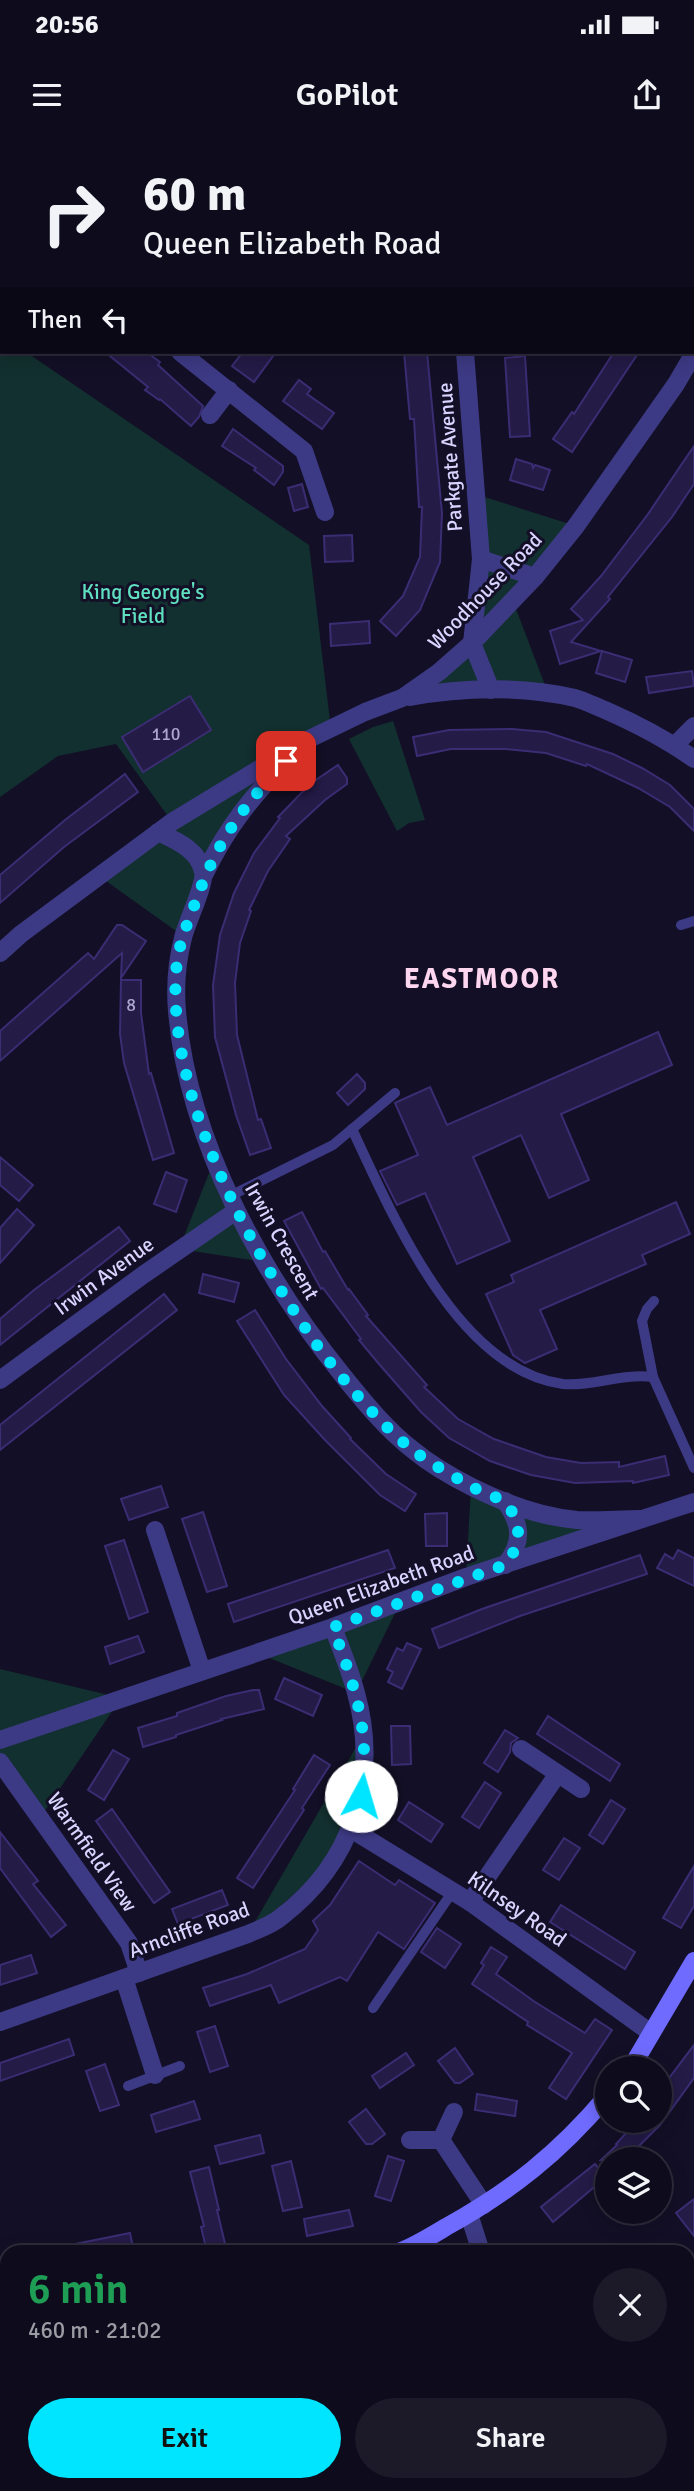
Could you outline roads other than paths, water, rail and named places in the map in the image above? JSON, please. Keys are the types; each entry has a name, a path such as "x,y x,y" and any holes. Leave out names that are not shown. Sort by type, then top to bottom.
{"street":[{"name":"Parkgate Avenue","path":"465,354 481,559 472,643 491,690"},
{"name":"Woodhouse Road","path":"0,953 21,934 158,832 238,780 305,741 365,712 402,698 439,672 472,643 535,577 576,526 676,384 693,354"},
{"path":"191,355 304,451 325,512"},
{"path":"210,415 229,390"},
{"name":"Parkgate Avenue","path":"481,559 535,577"},
{"path":"402,698 440,691 491,690 548,693 578,699 652,731 694,760"},
{"path":"675,746 694,726"},
{"name":"Irwin Crescent","path":"305,741 250,799 220,841 204,875 177,962 177,1009 183,1054 195,1105 233,1203 264,1262 314,1340 385,1424 414,1451 471,1486 534,1512 577,1520 641,1519"},
{"path":"158,832 189,848 199,861 204,875"},
{"name":"Irwin Avenue","path":"0,1380 143,1275 233,1203"},
{"path":"505,1501 513,1513 519,1538 515,1553 505,1565"},
{"name":"Queen Elizabeth Road","path":"0,1740 694,1502"},
{"path":"155,1530 202,1671"},
{"name":"Arncliffe Road","path":"0,2022 216,1947 280,1919 313,1888 336,1858 351,1829 361,1796 365,1767 356,1693 333,1627"},
{"path":"521,1749 582,1789"},
{"name":"Warmfield View","path":"0,1762 129,1943 131,1975"},
{"path":"470,1902 557,1775"},
{"name":"Kilnsey Road","path":"351,1829 470,1902 651,2033"},
{"path":"638,2056 694,1961"},
{"name":"Arncliffe Road","path":"131,1975 155,2075"},
{"path":"412,2245 477,2210 514,2186 568,2140 595,2110"},
{"path":"441,2140 454,2112"},
{"path":"410,2140 441,2140"},
{"path":"441,2140 477,2210 480,2245"}],"lane":[{"path":"681,925 694,921"},
{"path":"233,1203 333,1145 396,1093"},
{"path":"352,1129 396,1222 422,1269 481,1342 530,1376 562,1384 582,1384 634,1375 653,1377"},
{"path":"654,1301 642,1321 653,1377 694,1468"},
{"path":"373,2008 453,1891"},
{"path":"128,2085 180,2066"}],"district":[{"name":"EASTMOOR","path":"482,979"}],"park label":[{"name":"King George's Field","path":"143,604"}]}
